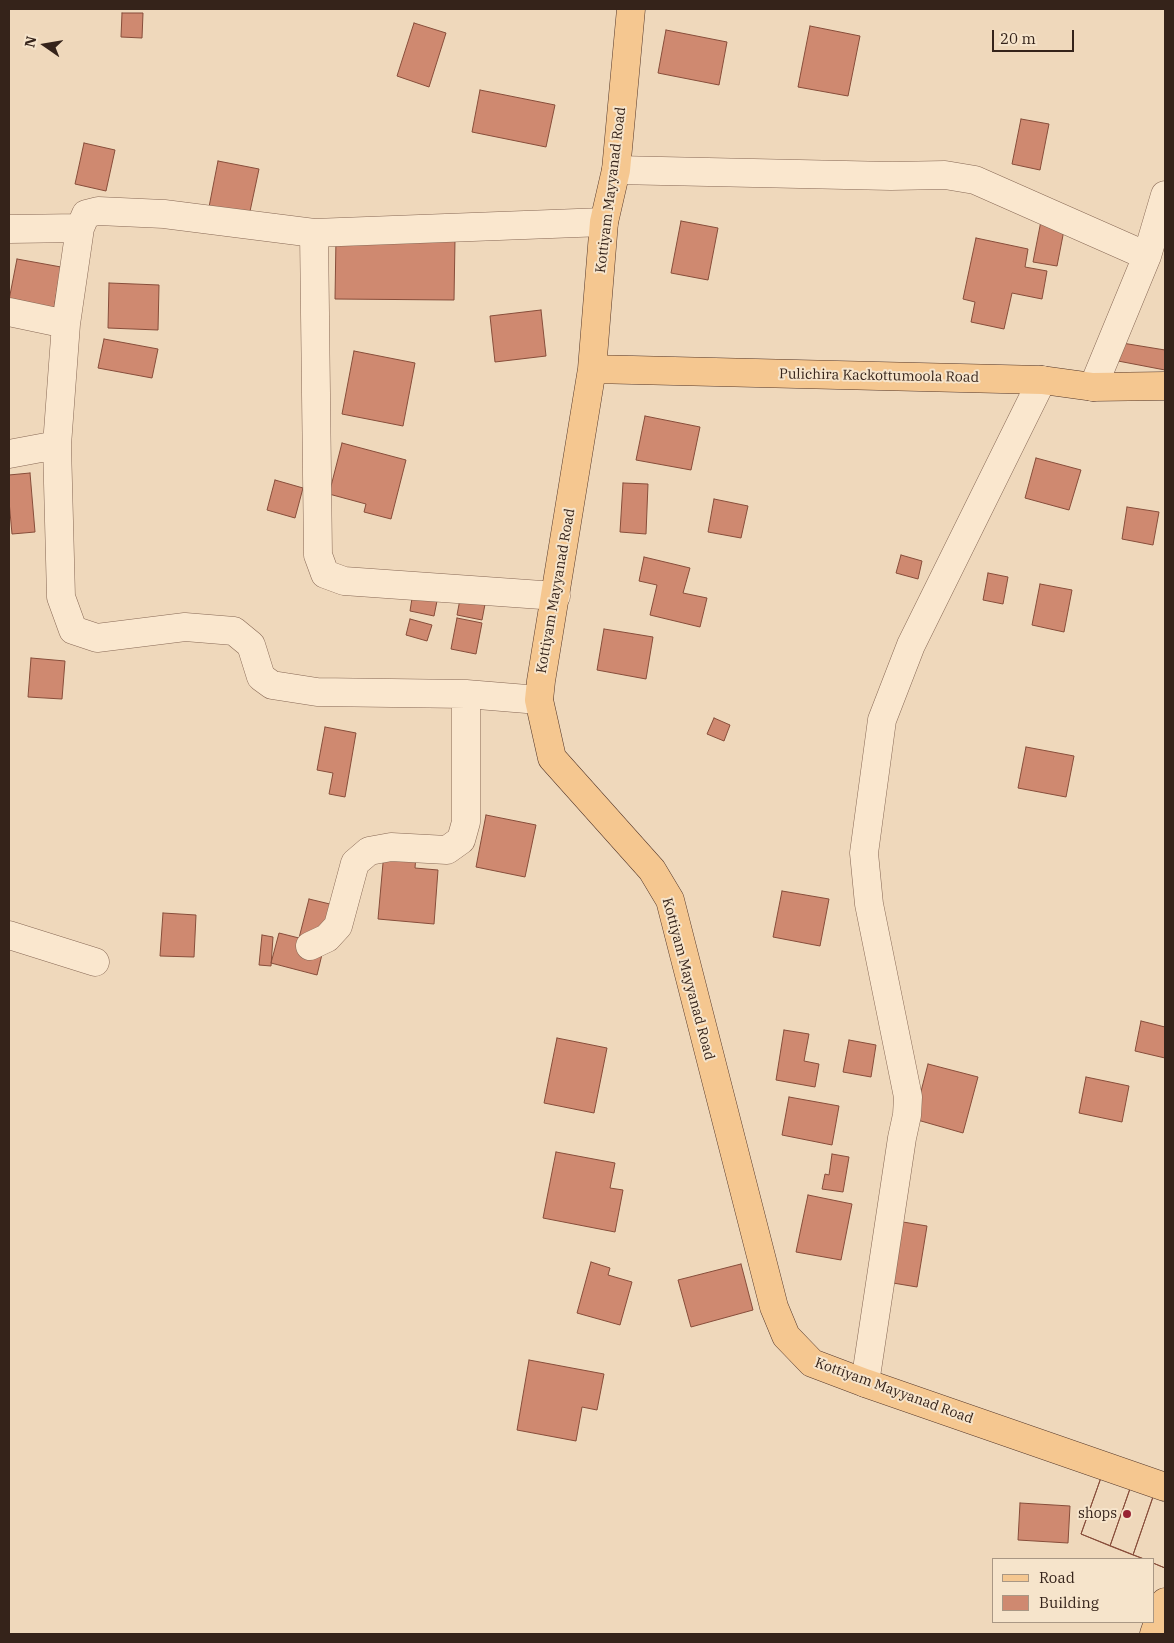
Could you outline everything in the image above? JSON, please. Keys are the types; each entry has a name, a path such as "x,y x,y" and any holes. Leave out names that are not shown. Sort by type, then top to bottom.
{"main road":[{"name":"Kottiyam Mayyanad Road","path":"632,9 616,170 604,222 592,369 541,680 539,700 552,758 652,870 670,900 774,1307 786,1336 812,1363 1165,1487"},
{"name":"Pulichira Kackottumoola Road","path":"592,369 1042,380 1093,387 1165,386"},
{"path":"1154,1634 1165,1602"}],"street":[{"path":"616,170 882,176 945,175 975,180 1147,256"},
{"path":"1093,387 1147,256 1165,195"},
{"path":"539,700 466,694 317,692 272,685 261,677 251,645 234,631 185,627 97,638 73,630 61,597 57,445 66,324 80,228 86,214 98,211 164,214 314,233 604,222"},
{"path":"9,229 80,228"},
{"path":"314,233 318,555 325,574 344,581 556,596"},
{"path":"9,312 66,324"},
{"path":"865,1383 907,1115 908,1097 870,904 864,853 882,720 911,644 1042,380"},
{"path":"9,454 57,445"},
{"path":"310,946 328,938 338,926 355,863 369,851 391,847 447,850 461,840 466,822 466,694"},
{"path":"9,935 95,962"}],"building":[{"path":"122,13 143,13 142,38 121,37"},
{"path":"414,23 446,33 429,87 397,76"},
{"path":"810,26 860,36 848,96 798,87"},
{"path":"666,30 727,42 719,85 658,73"},
{"path":"480,90 555,105 546,147 472,132"},
{"path":"1021,119 1049,124 1040,170 1012,164"},
{"path":"84,143 115,150 106,191 75,184"},
{"path":"218,161 259,169 249,216 209,207"},
{"path":"681,221 718,228 708,280 671,273"},
{"path":"1041,221 1065,225 1057,266 1033,262"},
{"path":"336,238 455,239 454,300 335,299"},
{"path":"976,238 1028,249 1025,267 1047,271 1042,299 1012,293 1004,329 971,322 975,302 963,299"},
{"path":"17,259 61,267 54,308 9,300"},
{"path":"109,283 159,285 158,330 108,328"},
{"path":"541,310 546,356 495,362 490,316"},
{"path":"104,339 158,349 152,378 98,368"},
{"path":"1122,343 1165,350 1165,370 1118,361"},
{"path":"354,351 415,363 403,426 342,414"},
{"path":"645,416 700,427 691,470 636,460"},
{"path":"342,443 406,460 391,519 364,512 366,504 329,494"},
{"path":"1036,458 1081,470 1069,510 1025,498"},
{"path":"30,473 35,532 12,534 9,475"},
{"path":"275,480 303,488 295,518 267,510"},
{"path":"623,483 648,484 646,534 620,532"},
{"path":"714,499 748,506 741,538 708,532"},
{"path":"1127,507 1159,512 1153,545 1122,539"},
{"path":"901,555 922,561 918,579 896,573"},
{"path":"644,557 690,568 683,593 707,598 700,627 650,615 657,585 639,581"},
{"path":"988,573 1008,577 1003,604 983,600"},
{"path":"1040,584 1072,590 1064,632 1032,625"},
{"path":"413,592 438,596 434,616 410,611"},
{"path":"461,594 486,599 482,620 457,615"},
{"path":"457,618 482,623 476,654 451,649"},
{"path":"410,619 432,625 427,641 406,635"},
{"path":"604,629 653,637 646,679 597,670"},
{"path":"31,658 65,661 62,699 28,697"},
{"path":"714,718 730,725 724,741 707,734"},
{"path":"325,727 356,733 345,797 329,794 333,773 317,770"},
{"path":"1026,747 1074,756 1066,797 1018,788"},
{"path":"486,815 536,825 525,877 476,867"},
{"path":"384,852 416,855 415,868 438,870 434,924 378,919"},
{"path":"782,891 829,899 820,946 773,937"},
{"path":"309,899 334,905 317,975 271,963 279,933 299,938"},
{"path":"163,913 196,915 194,957 160,956"},
{"path":"262,935 273,937 271,966 259,965"},
{"path":"1141,1021 1165,1027 1165,1058 1135,1051"},
{"path":"784,1030 809,1034 804,1061 819,1064 815,1087 776,1080"},
{"path":"557,1038 607,1048 594,1113 544,1103"},
{"path":"849,1040 876,1045 871,1077 843,1072"},
{"path":"928,1064 978,1077 963,1133 914,1119"},
{"path":"1086,1077 1129,1086 1122,1122 1079,1113"},
{"path":"789,1097 839,1106 832,1145 782,1135"},
{"path":"556,1152 615,1163 610,1188 623,1190 615,1232 543,1218"},
{"path":"832,1154 849,1157 843,1192 822,1189 825,1174 829,1175"},
{"path":"808,1195 852,1204 841,1260 796,1252"},
{"path":"885,1219 927,1226 917,1287 875,1280"},
{"path":"591,1262 610,1268 608,1275 632,1282 620,1325 577,1313"},
{"path":"741,1264 753,1310 691,1327 678,1280"},
{"path":"529,1360 604,1374 597,1410 582,1407 576,1441 517,1430"},
{"name":"shops","path":"1103,1472 1165,1495 1165,1568 1154,1563 1154,1558 1141,1558 1081,1534"},
{"path":"1103,1472 1132,1483 1110,1546 1081,1534"},
{"path":"1132,1483 1155,1491 1133,1555 1110,1546"},
{"path":"1155,1491 1165,1495 1165,1568 1154,1563 1154,1558 1141,1558 1133,1555"},
{"path":"1020,1503 1070,1506 1068,1543 1018,1540"}],"place":[{"name":"shops","path":"1127,1514"}]}
